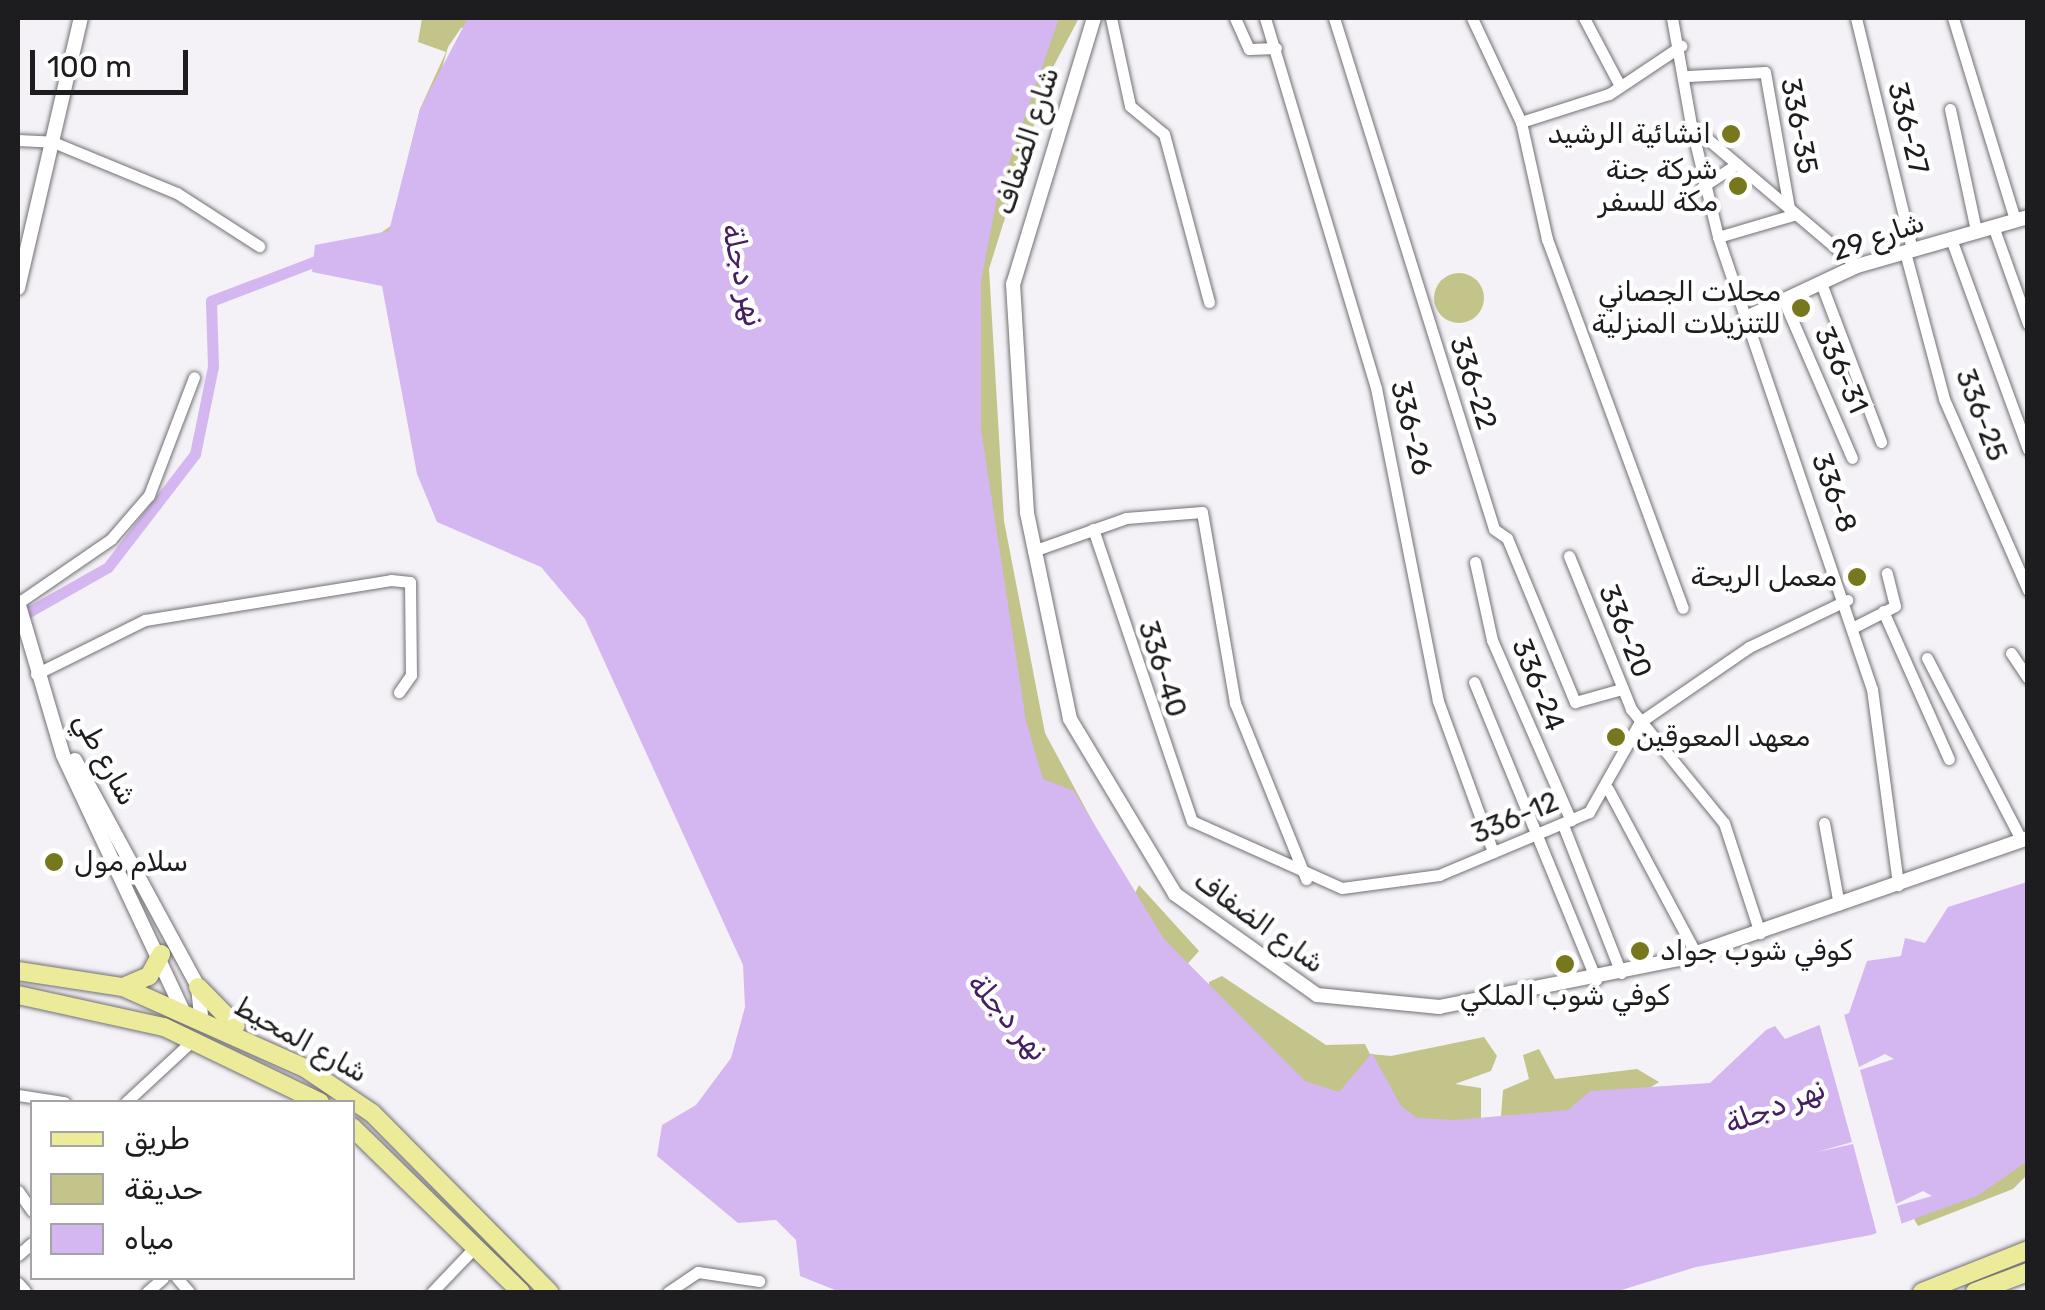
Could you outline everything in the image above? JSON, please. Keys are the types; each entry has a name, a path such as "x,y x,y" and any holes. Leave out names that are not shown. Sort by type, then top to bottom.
{"main road":[{"path":"123,987 149,976 162,954"},
{"name":"شارع المحيط","path":"18,971 123,987 193,1023 317,1100"},
{"path":"198,987 247,1037"},
{"name":"شارع المحيط","path":"18,996 161,1026 193,1023 247,1037 352,1100"},
{"path":"161,1026 193,1023"},
{"name":"شارع المحيط","path":"355,1102 372,1112 548,1292"},
{"name":"شارع المحيط","path":"355,1130 521,1292"},
{"path":"1925,1292 1949,1287 2028,1250"},
{"path":"1975,1292 2028,1272"}],"street":[{"path":"18,288 80,18"},
{"name":"شارع الضفاف","path":"1094,18 1013,284 1033,551 1070,719 1166,884 1192,907 1299,986 1350,1004 1450,1006 1596,980 1696,954 2025,840"},
{"path":"1112,18 1130,106 1164,134 1209,302"},
{"path":"1235,18 1249,49 1276,48"},
{"name":"336-26","path":"1266,18 1376,388 1438,701 1493,852"},
{"name":"336-22","path":"1334,18 1494,530 1507,538 1575,702 1622,689"},
{"path":"1472,18 1522,122 1547,239 1683,608"},
{"path":"1584,18 1620,86"},
{"name":"336-8","path":"1674,18 1688,76 1691,124 1702,187 1847,600 1872,690 1898,884"},
{"name":"336-27","path":"1856,18 1909,251"},
{"path":"1953,18 2021,218"},
{"path":"1522,122 1620,86 1680,46"},
{"name":"336-35","path":"1688,76 1765,72 1793,211"},
{"path":"1950,109 1976,230"},
{"path":"1691,124 1858,266"},
{"path":"18,140 53,142 178,193 259,246"},
{"path":"1702,187 1737,164"},
{"path":"1718,236 1793,211"},
{"name":"شارع 29","path":"1748,317 1858,266 2021,218"},
{"path":"1993,226 2028,324"},
{"path":"1952,239 2028,449"},
{"name":"336-25","path":"1909,251 1944,399 2028,590"},
{"path":"1821,283 1881,442"},
{"name":"336-31","path":"1784,300 1852,458"},
{"path":"18,603 111,539 149,495 194,377"},
{"path":"1033,551 1092,529 1202,512 1235,703 1306,878"},
{"name":"336-40","path":"1092,529 1192,821"},
{"name":"336-20","path":"1569,556 1622,689 1640,722 1724,823 1760,932"},
{"name":"336-24","path":"1475,562 1492,640 1567,823 1621,974"},
{"path":"1854,627 1897,601 1887,574"},
{"path":"38,681 145,620 391,580 410,582 411,676 399,692"},
{"name":"336-12","path":"1192,821 1306,878 1392,884 1493,852 1567,823 1608,789 1640,722 1749,647 1847,600"},
{"name":"شارع طي","path":"18,603 38,681 63,754 193,1023"},
{"path":"1884,612 1949,759"},
{"path":"2012,652 2028,678"},
{"path":"1927,658 2025,840"},
{"name":"شارع طي","path":"38,681 198,987 193,1023"},
{"path":"1474,682 1596,980"},
{"path":"1608,789 1696,954"},
{"path":"1824,824 1838,905"},
{"path":"128,1100 193,1023"},
{"path":"18,1095 51,1100"},
{"path":"432,1292 474,1248"},
{"path":"668,1292 698,1272 759,1281"},
{"path":"18,1286 24,1292"}],"green space":[{"path":"422,18 508,18 461,28 448,47 397,228 385,239 368,242 392,225 420,109 446,52 418,42"},
{"path":"1050,18 1079,18 1051,71 989,269 1004,521 1045,733 1133,897 1139,885 1199,951 1173,980 1052,787 1039,784 979,527 974,250"},
{"path":"1459,273 1477,280 1484,298 1477,316 1459,323 1441,316 1434,298 1441,280"},
{"path":"1222,976 1326,1045 1365,1044 1370,1054 1391,1056 1484,1037 1497,1056 1491,1071 1455,1084 1481,1088 1481,1118 1458,1129 1328,1108 1209,1001 1209,982"},
{"path":"1539,1049 1555,1079 1637,1069 1659,1082 1612,1112 1501,1116 1503,1090 1529,1079 1523,1055"},
{"path":"2027,1149 2027,1175 2013,1189 1918,1226 1914,1219"}],"water":[{"name":"نهر دجلة","path":"468,18 1059,18 997,198 981,281 981,429 1026,721 1043,779 1074,791 1164,939 1305,1081 1339,1092 1372,1053 1401,1106 1417,1118 1455,1120 1568,1110 1590,1091 1710,1083 1766,1030 1775,1026 1785,1039 1849,1013 1867,961 1901,956 1905,938 1925,943 1948,907 2027,882 2027,1161 1979,1195 1871,1235 1696,1267 1615,1292 840,1292 800,1276 796,1240 776,1220 738,1223 657,1156 662,1125 696,1105 731,1058 745,1007 743,965 585,619 541,567 437,522 417,474 382,286 312,272 315,245 389,231 420,109"}],"pier":[{"path":"1843,1011 1859,1067 1885,1054 1894,1059 1860,1070 1896,1204 1923,1191 1932,1196 1897,1206 1903,1229 1878,1238 1853,1144 1817,1152 1852,1142 1818,1019"}],"waterway":[{"path":"18,618 108,567 195,454 213,366 211,301 326,257"}],"place":[{"name":"انشائية الرشيد","path":"1731,134"},
{"name":"شركة جنة مكة للسفر","path":"1738,186"},
{"name":"محلات الجصاني للتنزيلات المنزلية","path":"1801,308"},
{"name":"معمل الريحة","path":"1857,577"},
{"name":"معهد المعوقين","path":"1616,737"},
{"name":"سلام مول","path":"54,862"},
{"name":"كوفي شوب جواد","path":"1640,951"},
{"name":"كوفي شوب الملكي","path":"1565,964"}]}
